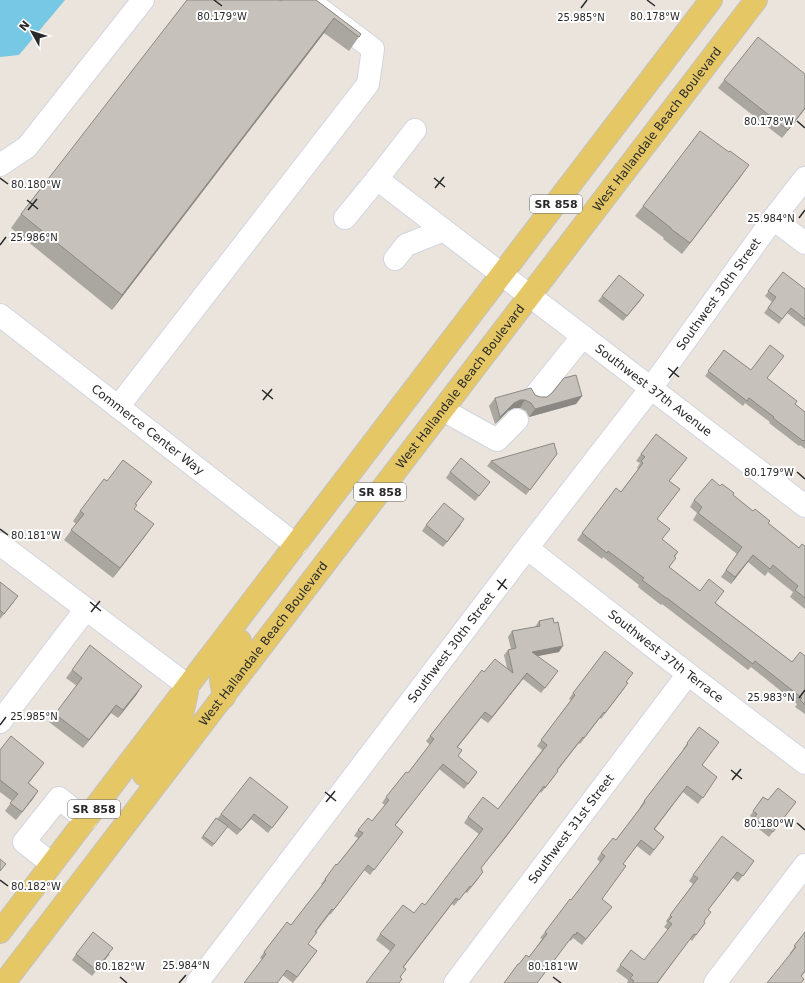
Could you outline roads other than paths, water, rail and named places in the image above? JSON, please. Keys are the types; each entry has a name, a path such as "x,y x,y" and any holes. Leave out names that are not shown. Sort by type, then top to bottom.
{"main road":[{"name":"SR 858","path":"0,932 712,0"},
{"name":"West Hallandale Beach Boulevard","path":"4,983 755,0"},
{"path":"224,697 220,678 225,660 296,566 296,545"},
{"path":"79,885 93,843 179,729 188,686"}],"street":[{"path":"0,165 27,147 142,0"},
{"path":"118,407 368,84 373,49 308,0"},
{"path":"344,218 415,130"},
{"name":"Southwest 30th Street","path":"197,983 527,548 651,388 773,219 805,178"},
{"name":"Southwest 37th Avenue","path":"377,179 805,506"},
{"path":"773,219 805,243"},
{"path":"395,260 406,245 444,230"},
{"name":"Commerce Center Way","path":"0,315 296,545"},
{"path":"536,393 583,336"},
{"path":"443,410 496,440 517,420"},
{"path":"0,544 188,686"},
{"name":"Southwest 37th Terrace","path":"527,548 805,763"},
{"path":"0,722 86,609"},
{"name":"Southwest 31st Street","path":"454,983 688,674"},
{"path":"52,864 24,842 58,798 86,820"},
{"path":"715,983 805,865"}],"water":[{"path":"0,0 65,0 19,55 0,57"}]}
